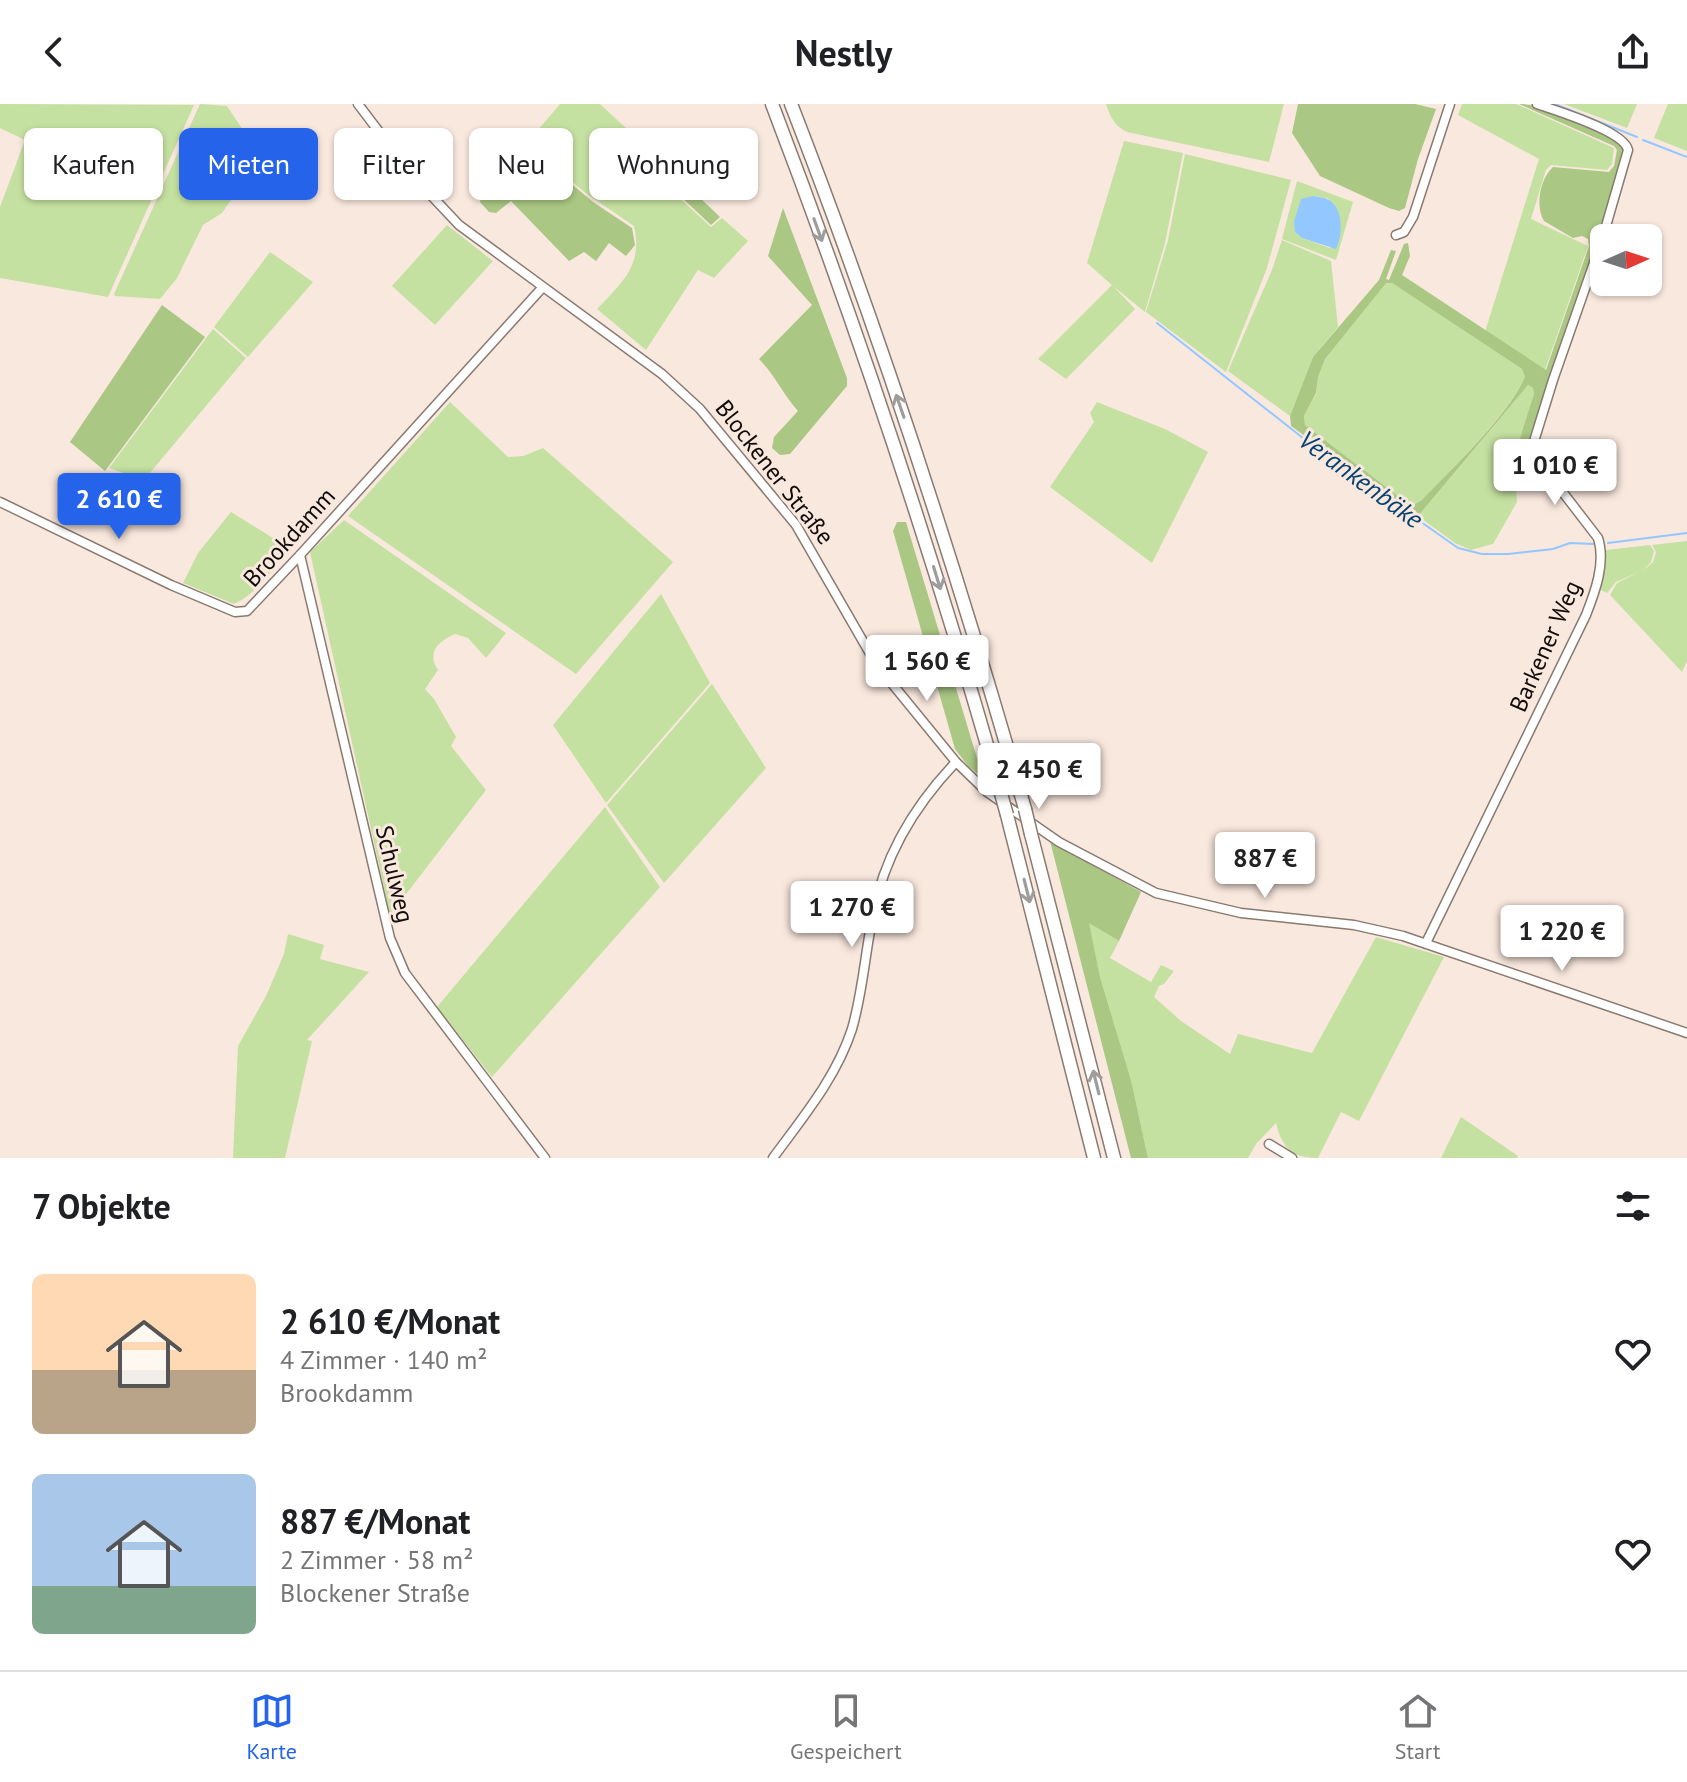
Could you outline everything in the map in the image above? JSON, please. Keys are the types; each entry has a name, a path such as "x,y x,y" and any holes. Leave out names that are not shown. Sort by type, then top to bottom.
{"highway":[{"path":"772,104 912,499 1007,815 1094,1158"},
{"path":"791,104 852,267 927,484 1025,809 1114,1158"}],"street":[{"name":"Blockener Straße","path":"358,104 438,205 479,242 662,374 709,419 796,525 876,664 956,762 987,792 1034,827 1156,893 1241,913 1374,928 1687,1033"},
{"path":"1396,235 1404,232 1413,217 1450,104"},
{"name":"Barkener Weg","path":"1426,943 1586,615 1599,572 1601,548 1594,530 1531,451 1602,240 1628,150 1623,140 1602,129 1537,104"},
{"name":"Brookdamm","path":"0,502 171,585 235,612 247,611 542,288"},
{"name":"Schulweg","path":"300,555 390,938 405,973 545,1158"},
{"path":"773,1158 823,1089 846,1044 861,995 876,900 891,856 912,817 956,762"},
{"path":"1269,1144 1292,1158"}],"green space":[{"path":"0,104 194,105 184,128 179,128 179,138 163,174 163,128 24,128 24,140 0,128"},
{"path":"200,104 227,106 242,128 189,128"},
{"path":"560,104 600,104 626,128 589,128 589,195 573,183 573,128 540,128"},
{"path":"1106,104 1284,104 1269,162 1127,132 1113,120"},
{"path":"1298,104 1415,104 1436,109 1405,208 1399,211 1389,208 1320,176 1292,133"},
{"path":"1462,104 1516,104 1614,148 1612,164 1607,170 1551,165 1546,170 1531,219 1588,246 1545,370 1485,332 1539,159 1458,115"},
{"path":"1519,104 1558,112 1610,136 1621,142 1624,161 1603,224 1590,224 1590,264 1528,452 1525,449 1521,466 1515,474 1521,435 1534,394 1533,388 1528,385 1418,516 1291,426 1290,416 1313,357 1379,280 1391,250 1396,251 1386,279 1389,280 1404,244 1408,243 1410,256 1402,275 1546,370 1589,246 1588,239 1582,236 1573,238 1544,221 1539,200 1542,185 1553,167 1609,172 1614,166 1617,150","holes":["1386,283 1392,283 1522,369 1525,377 1506,408 1422,500 1411,506 1305,425 1304,416 1316,393 1325,359"]},
{"path":"1564,104 1637,104 1627,128"},
{"path":"1668,104 1687,104 1687,151 1654,138"},
{"path":"1124,141 1183,153 1165,243 1145,312 1113,286 1135,309 1066,379 1038,359 1112,285 1087,263"},
{"path":"24,143 24,200 151,200 108,297 0,278 0,207"},
{"path":"179,150 179,200 231,200 222,213 203,225 177,278 160,299 115,296 157,200 163,200 163,186"},
{"path":"1185,154 1291,180 1267,268 1226,372 1146,312 1168,240"},
{"path":"1297,181 1353,202 1336,260 1282,239","holes":["1313,196 1327,198 1335,205 1330,248 1302,238 1295,232"]},
{"path":"573,185 589,200 632,228 635,245 626,256 609,243 596,261 584,252 569,261 511,201 496,213 489,212 480,200 573,200"},
{"path":"596,200 682,200 711,227 722,218 748,241 714,278 698,270 646,350 597,309 629,272 636,252 634,226"},
{"path":"684,200 702,200 720,217 711,225"},
{"path":"783,208 847,378 847,386 790,454 780,455 772,448 774,437 798,411 759,359 812,305 768,256"},
{"path":"447,225 493,261 435,325 392,286"},
{"path":"1282,240 1331,261 1338,327 1313,357 1290,416 1228,371"},
{"path":"270,252 313,282 248,357 214,327"},
{"path":"1385,283 1392,283 1522,369 1525,377 1478,441 1422,500 1411,506 1305,425 1304,416 1316,394 1325,359"},
{"path":"162,305 205,337 105,471 70,442"},
{"path":"213,329 246,358 144,480 109,468"},
{"path":"1528,385 1533,388 1534,394 1517,455 1517,502 1493,544 1471,550 1455,543 1418,516"},
{"path":"450,402 508,457 523,456 543,448 673,562 576,674 348,516"},
{"path":"1097,402 1165,429 1208,452 1152,563 1050,487 1094,422 1090,413"},
{"path":"231,512 289,548 258,587 234,604 183,583 198,553"},
{"path":"344,520 506,633 486,658 468,638 455,634 436,648 433,658 438,670 425,689 456,737 451,746 486,790 390,915 310,552"},
{"path":"897,522 906,522 983,778 968,766 955,749 893,531"},
{"path":"1687,541 1687,661 1682,672 1610,595 1617,583 1639,572 1616,582 1607,593 1601,590 1601,585 1606,550 1650,545 1654,551 1651,562 1643,571 1653,562 1656,552 1652,545"},
{"path":"661,594 710,683 606,803 553,725"},
{"path":"712,684 766,768 664,883 607,805"},
{"path":"605,807 660,887 492,1077 437,1007"},
{"path":"1050,841 1141,892 1119,941 1089,923 1100,977 1131,1080 1148,1158 1131,1158"},
{"path":"1088,922 1119,941 1110,958 1151,982 1161,965 1174,971 1159,986 1154,997 1181,1021 1230,1054 1238,1034 1312,1053 1376,937 1444,957 1359,1121 1341,1112 1318,1158 1301,1156 1289,1150 1281,1139 1276,1123 1256,1144 1248,1158 1148,1158 1131,1080 1100,977"},
{"path":"288,934 324,945 320,959 369,972 307,1040 312,1041 285,1158 233,1158 238,1046 266,996 284,954"},
{"path":"1461,1117 1518,1156 1517,1158 1441,1158"}],"water":[{"path":"1313,196 1327,199 1337,208 1341,229 1336,249 1302,238 1295,232 1294,222 1301,199"}],"waterway":[{"path":"1555,104 1637,137"},
{"path":"1643,140 1687,157"},
{"name":"Verankenbäke","path":"1157,323 1313,446 1458,548 1482,554 1508,554 1553,549 1570,543 1594,544"},
{"name":"Verankenbäke","path":"1608,543 1687,533"}]}
